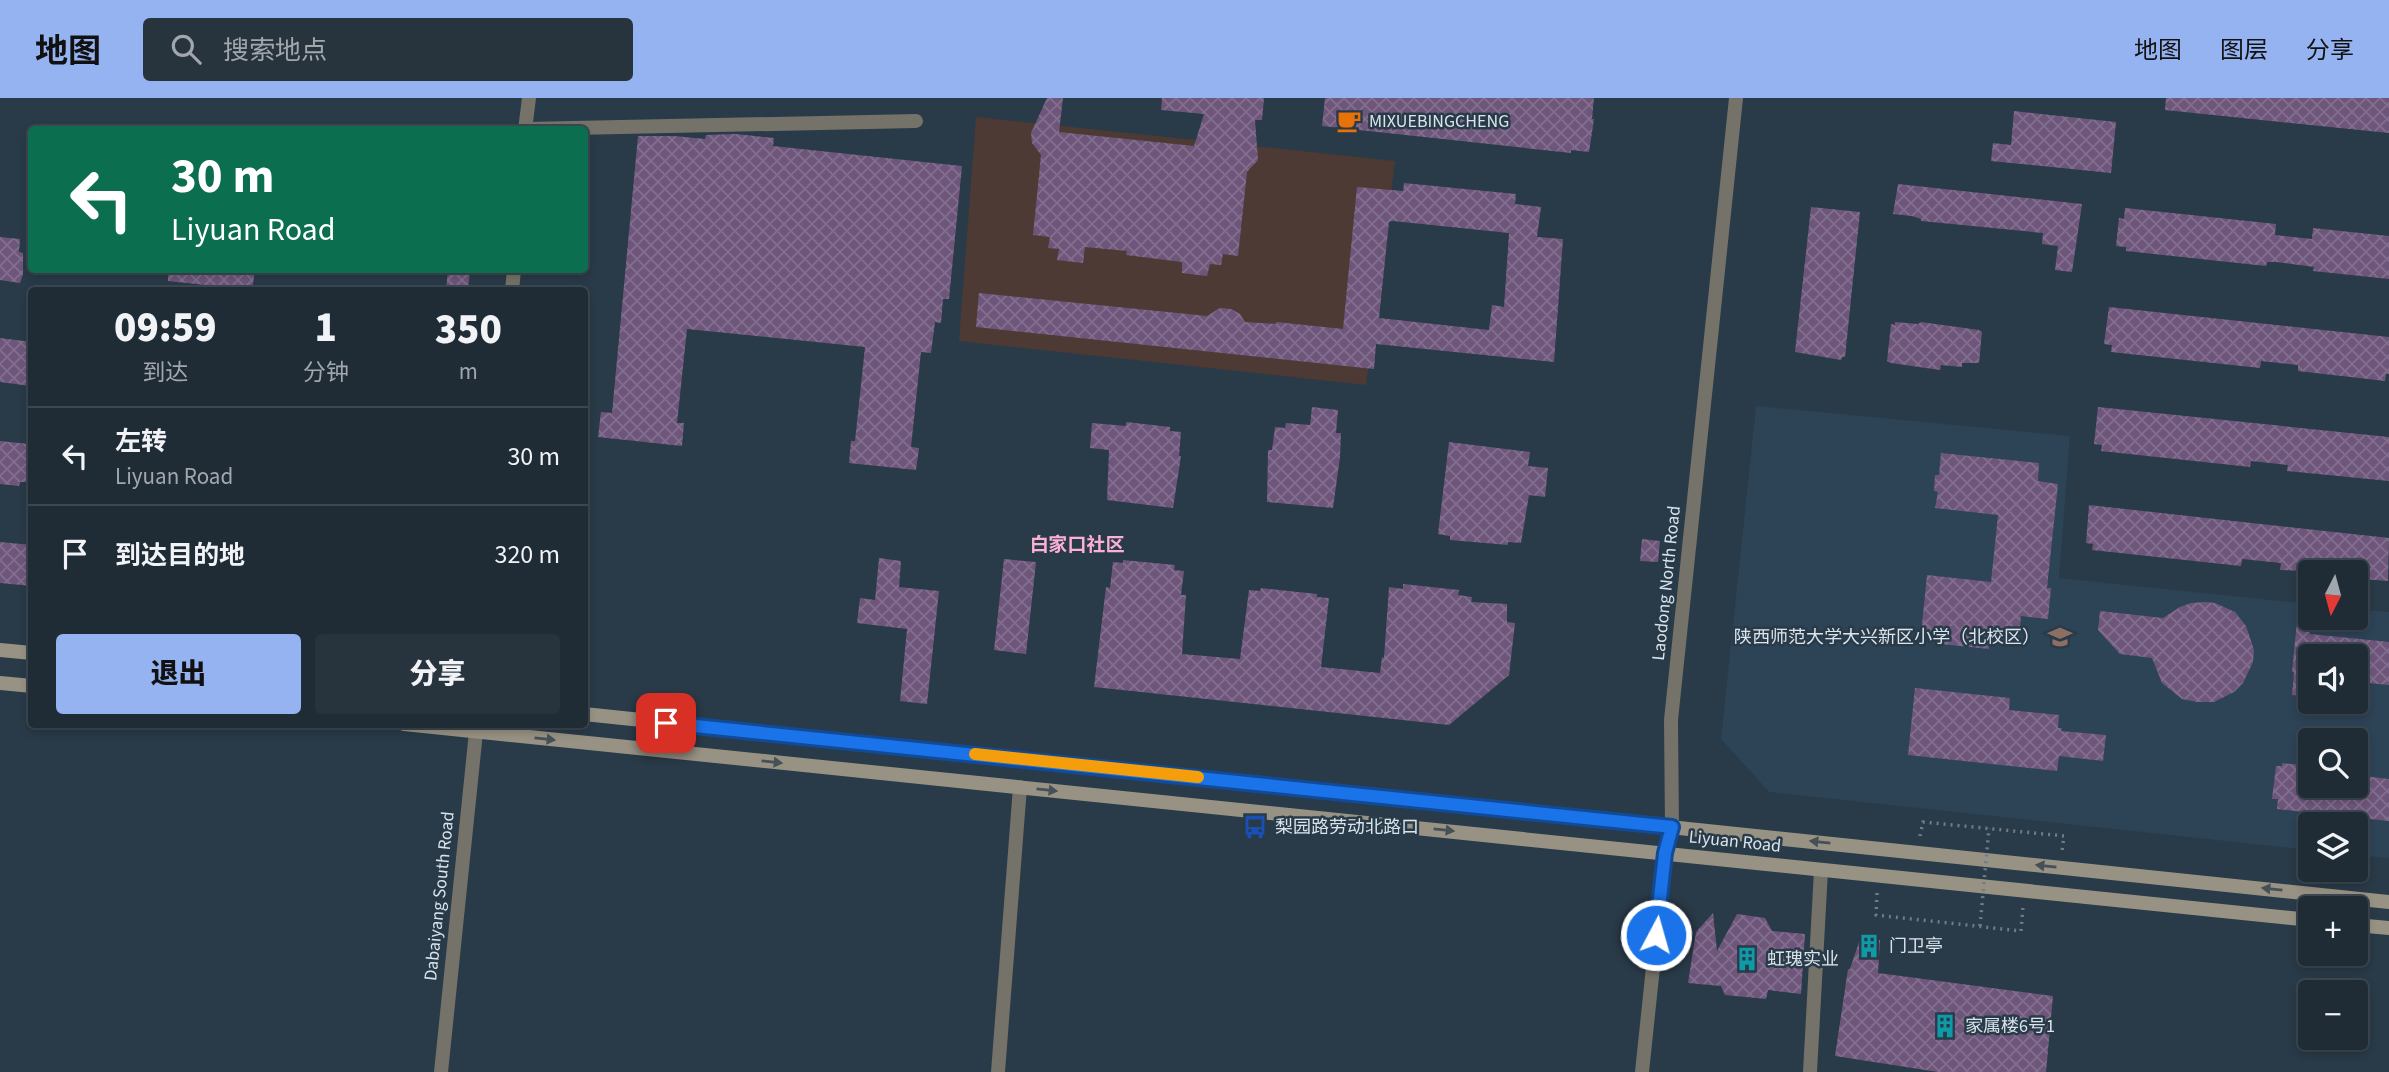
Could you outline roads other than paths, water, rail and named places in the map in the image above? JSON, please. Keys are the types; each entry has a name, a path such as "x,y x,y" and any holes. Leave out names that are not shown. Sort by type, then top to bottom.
{"main road":[{"path":"0,650 28,653"},
{"path":"0,683 28,686"},
{"name":"Liyuan Road","path":"588,714 2389,902"},
{"name":"Liyuan Road","path":"476,728 2298,919"},
{"path":"2368,926 2389,928"}],"street":[{"path":"525,126 529,98"},
{"name":"Laodong North Road","path":"1642,1072 1665,853 1672,827 1671,719 1735,98"},
{"path":"588,128 916,121"},
{"name":"Dabaiyang South Road","path":"441,1072 476,728"},
{"path":"999,1072 1020,787"},
{"path":"1810,1072 1821,870"}],"place":[{"name":"MIXUEBINGCHENG","path":"1349,121"},
{"name":"陕西师范大学大兴新区小学（北校区）","path":"2060,637"},
{"name":"梨园路劳动北路口","path":"1255,827"},
{"name":"门卫亭","path":"1869,946"},
{"name":"虹瑰实业","path":"1747,959"},
{"name":"家属楼6号1","path":"1945,1026"}],"district":[{"name":"白家口社区","path":"1077,544"}]}
